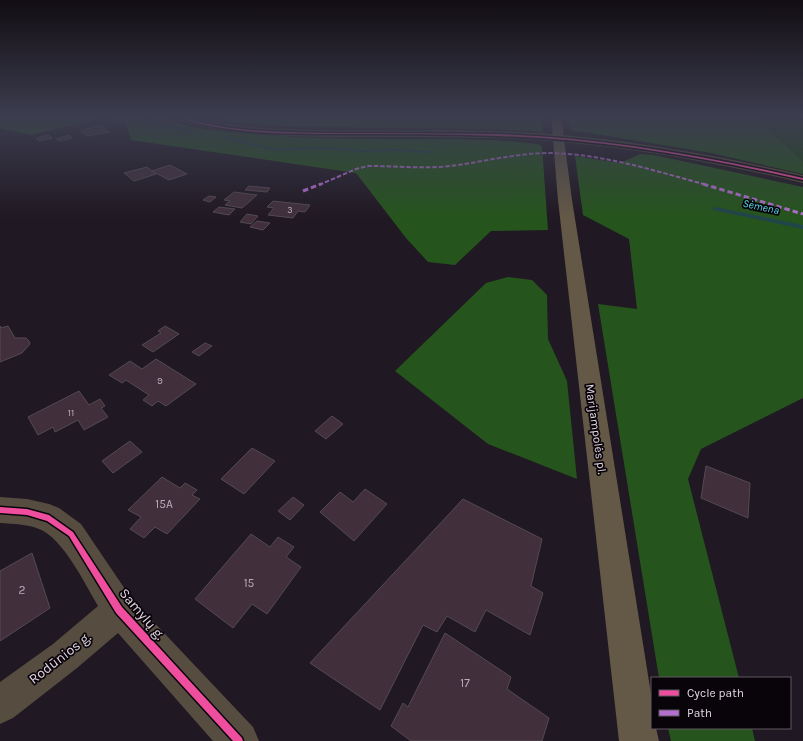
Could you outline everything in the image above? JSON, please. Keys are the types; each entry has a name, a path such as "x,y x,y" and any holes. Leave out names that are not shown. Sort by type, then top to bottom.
{"main road":[{"name":"Marijampolės pl.","path":"560,151 565,200 639,741"},
{"path":"654,151 693,156 803,179"}],"street":[{"name":"Samylų g.","path":"0,510 27,512 49,518 71,534 119,610 240,741"},
{"name":"Rodūnios g.","path":"0,705 65,656 119,610"}],"green space":[{"path":"203,151 542,151 548,230 491,231 455,265 428,262 406,238 356,173"},
{"path":"696,151 792,151 803,161 803,174"},
{"path":"792,151 803,151 803,161"},
{"path":"640,154 654,155 803,187 803,398 701,449 688,479 739,677 659,677 598,304 637,309 629,239 583,215 575,156 620,163"},
{"path":"508,277 532,280 547,295 548,339 567,381 577,479 488,444 395,371 486,283"},
{"path":"668,729 752,729 755,741 671,741"}],"building":[{"path":"170,165 187,174 169,180 152,171"},
{"path":"147,167 156,174 134,181 124,173"},
{"path":"249,186 270,188 267,192 245,190"},
{"path":"234,192 257,195 242,208 225,205 230,201 224,200"},
{"path":"209,196 216,197 210,202 203,200"},
{"path":"273,201 310,205 305,212 298,211 293,218 268,215 274,208 267,207"},
{"path":"219,207 235,209 229,215 213,212"},
{"path":"247,214 258,216 251,224 240,222"},
{"path":"257,221 270,223 263,230 250,227"},
{"path":"0,326 1,328 8,326 15,338 26,338 30,344 22,353 0,362"},
{"path":"165,326 179,334 153,352 142,345 161,333 158,331"},
{"path":"205,343 212,346 199,356 192,352"},
{"path":"156,359 196,384 166,406 158,401 152,406 143,400 149,395 126,380 122,383 109,375 130,361 142,369"},
{"path":"79,391 89,405 100,399 105,406 101,408 108,417 84,430 78,420 55,432 53,427 38,435 28,417"},
{"path":"332,416 343,424 326,439 315,431"},
{"path":"130,441 142,452 113,473 102,461"},
{"path":"252,448 275,461 244,494 221,479"},
{"path":"706,466 750,483 748,518 701,498"},
{"path":"162,477 180,488 185,483 197,490 192,495 200,499 167,534 155,527 144,538 130,529 141,517 128,510"},
{"path":"365,489 387,504 354,541 320,512 340,492 353,502"},
{"path":"293,497 304,505 290,520 278,511"},
{"path":"463,499 542,539 531,586 543,593 530,635 486,610 475,632 447,616 437,632 423,625 380,710 310,663"},
{"path":"251,534 270,547 278,537 294,547 286,557 301,567 267,614 252,604 233,628 195,599"},
{"path":"32,553 50,608 0,641 0,571"},
{"path":"445,633 511,677 507,689 549,718 542,741 411,741 391,726 403,703 408,707"}],"waterway":[{"name":"Sėmena","path":"356,151 377,151"},
{"name":"Sėmena","path":"407,151 432,152"},
{"name":"Sėmena","path":"715,209 803,227"}],"marked path":[{"path":"303,191 336,179 356,169 368,166 449,166 507,156 549,153 590,156 624,162 780,206 803,214"}],"cycle path":[{"path":"662,151 728,162 803,179"},
{"path":"0,510 27,512 49,518 71,534 119,610 239,741"}]}
